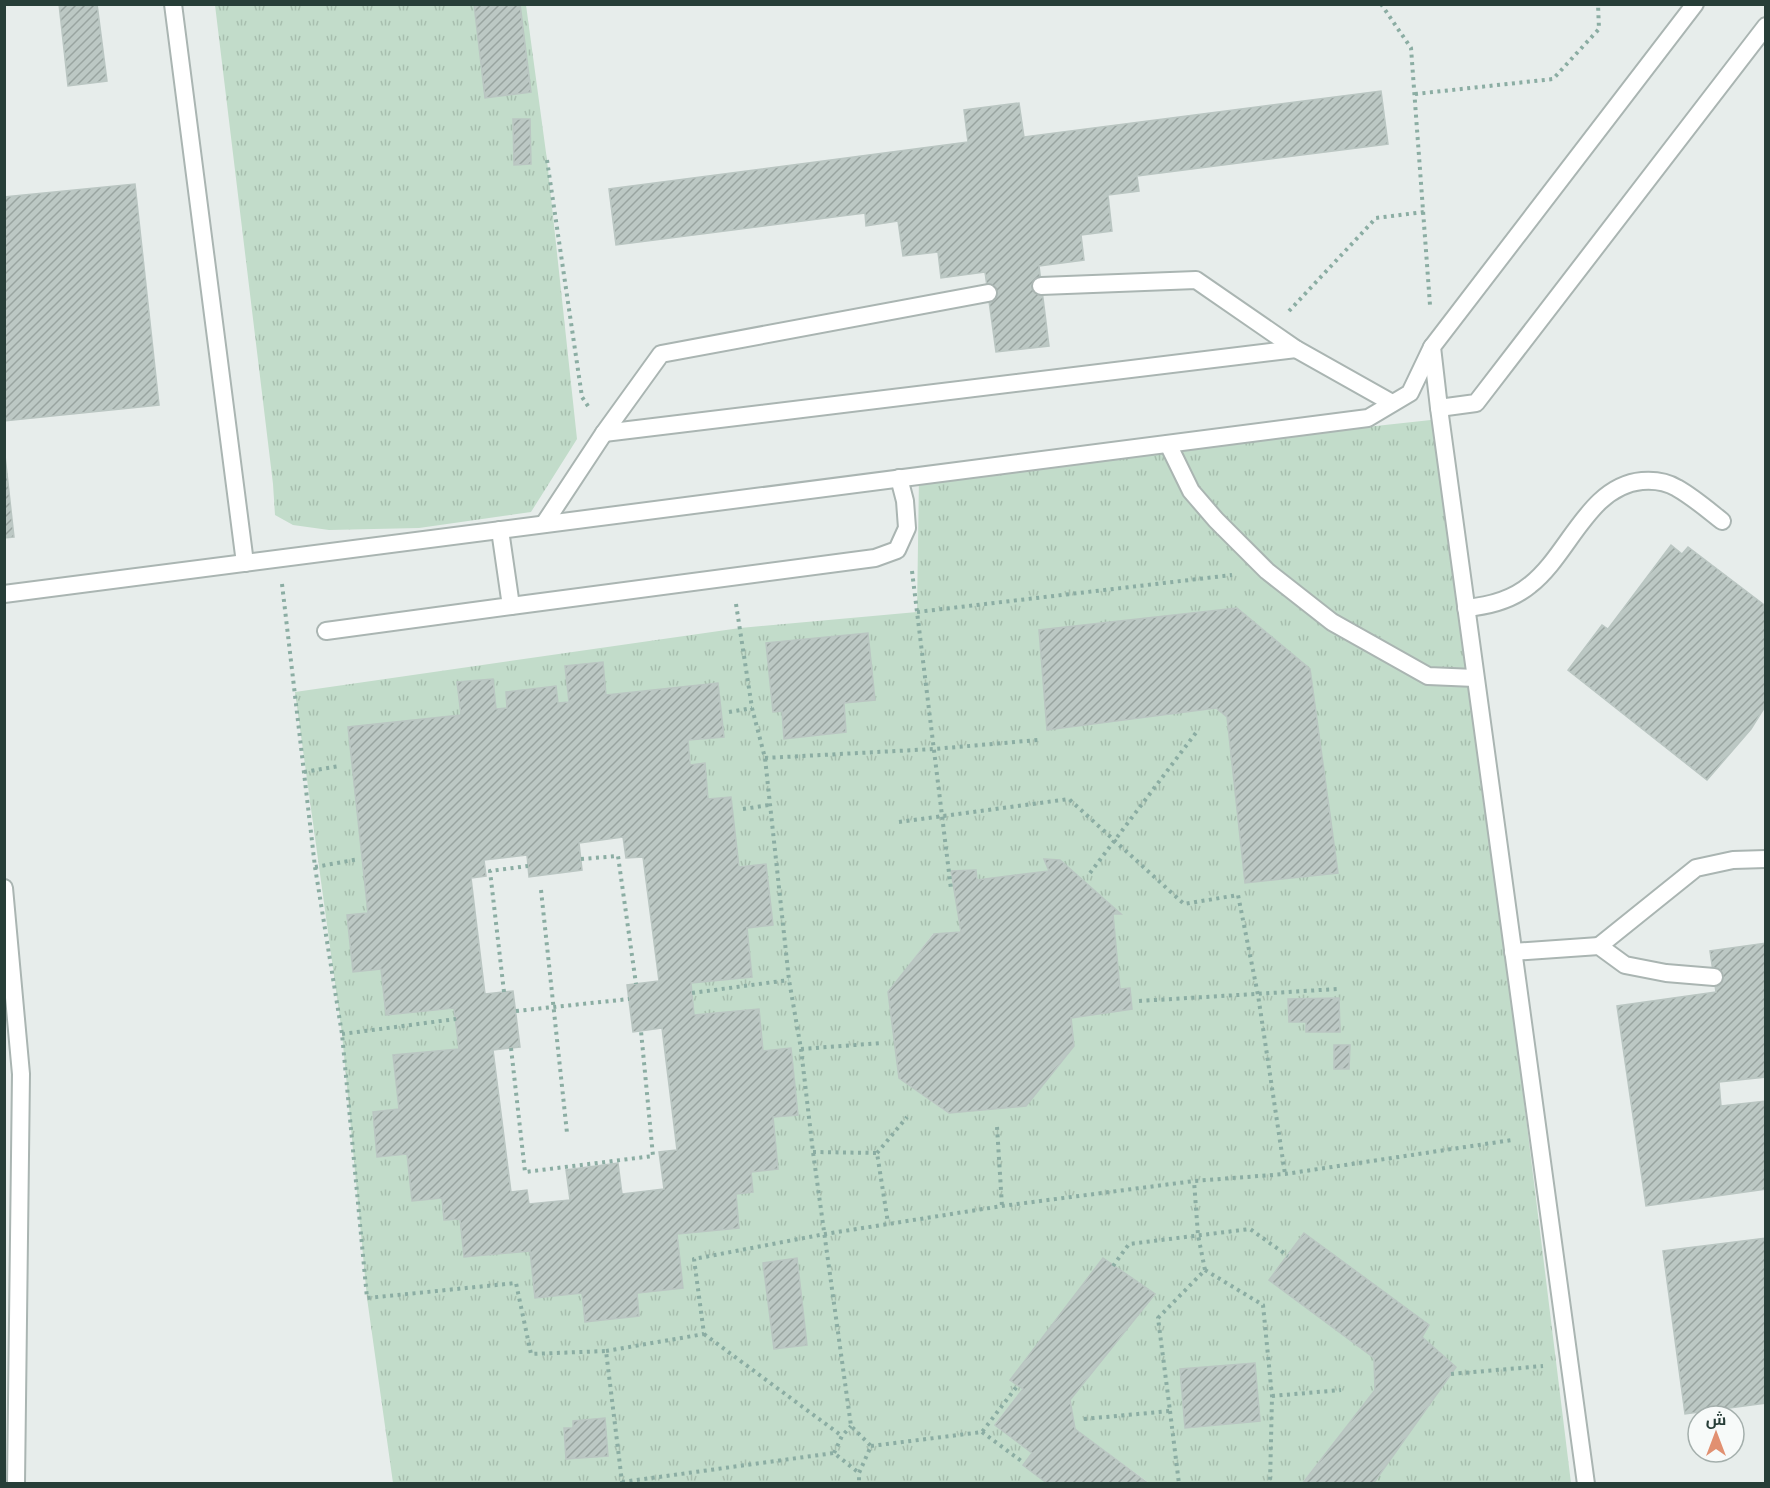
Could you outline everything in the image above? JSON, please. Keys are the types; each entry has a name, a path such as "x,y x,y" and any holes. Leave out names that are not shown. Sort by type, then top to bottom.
{"lane":[{"path":"174,4 245,563"},
{"path":"4,594 1368,418 1410,393 1432,347 1695,4"},
{"path":"1439,408 1476,403 1766,26"},
{"path":"1041,286 1196,280 1296,349 1392,403"},
{"path":"544,524 604,433 661,354 988,293"},
{"path":"1432,347 1475,678 1586,1484"},
{"path":"604,433 1296,349"},
{"path":"1168,444 1191,491 1267,571 1332,622 1428,676 1475,678"},
{"path":"326,631 875,558 897,549 907,528 905,501 899,478"},
{"path":"1466,608 1500,602 1530,585 1554,561 1599,501 1622,486 1649,481 1676,487 1722,521"},
{"path":"500,530 511,606"},
{"path":"1513,952 1599,946 1695,868 1733,860 1766,859"},
{"path":"4,888 21,1074 16,1484"},
{"path":"1599,946 1625,965 1666,973 1714,977"}],"path":[{"path":"1381,4 1411,48 1432,347"},
{"path":"1415,94 1553,79 1599,29 1598,4"},
{"path":"547,159 582,397 604,433"},
{"path":"1270,332 1376,218 1424,212"},
{"path":"907,528 951,889"},
{"path":"279,559 315,867 342,1034 367,1298 516,1283 531,1354 606,1351 704,1334"},
{"path":"917,612 1267,571"},
{"path":"731,577 741,628 752,708 765,758 789,980 801,1049 851,1426 871,1446"},
{"path":"729,712 752,708"},
{"path":"1090,873 1198,730"},
{"path":"765,758 934,749 1038,740"},
{"path":"304,772 339,766"},
{"path":"899,822 1069,799 1184,904 1238,895 1258,995 1285,1174"},
{"path":"743,808 769,805"},
{"path":"581,859 618,855 636,984"},
{"path":"315,867 359,859"},
{"path":"504,992 490,871 528,866"},
{"path":"540,890 567,1133"},
{"path":"692,993 789,980"},
{"path":"1139,1001 1337,989"},
{"path":"516,1011 629,999"},
{"path":"342,1034 456,1019"},
{"path":"511,1048 525,1172 653,1156 641,1030"},
{"path":"801,1049 882,1043"},
{"path":"888,1223 877,1153 907,1117"},
{"path":"997,1127 1002,1206"},
{"path":"842,1436 704,1334 694,1259 888,1223 1002,1206 1194,1181 1285,1174 1538,1136"},
{"path":"813,1152 877,1153"},
{"path":"1194,1181 1198,1235 1205,1270 1263,1305 1272,1396 1270,1484"},
{"path":"1113,1266 1129,1244 1250,1229 1287,1256"},
{"path":"1179,1484 1158,1318 1205,1270"},
{"path":"606,1351 622,1483 834,1454 859,1473"},
{"path":"1451,1374 1569,1364"},
{"path":"982,1432 1018,1385"},
{"path":"1272,1396 1341,1390"},
{"path":"1084,1419 1170,1411"},
{"path":"834,1454 842,1436 851,1426"},
{"path":"871,1446 982,1432 1024,1463"},
{"path":"859,1484 859,1473 871,1446"}],"green space":[{"path":"215,5 526,5 547,160 577,439 531,512 419,528 329,530 293,525 275,515"},
{"path":"1440,419 1571,1483 1373,1483 1456,1367 1422,1337 1429,1325 1304,1233 1269,1280 1374,1358 1375,1390 1302,1483 1149,1483 1075,1429 1070,1400 1155,1294 1103,1259 1010,1380 1023,1389 995,1424 1032,1453 1048,1483 393,1483 367,1298 342,1034 295,692 740,628 917,612 919,476","holes":["1237,608 1310,669 1338,873 1245,883 1227,717 1216,708 1039,630","565,667 606,695 724,737 688,740 690,765 705,764 708,799 731,797 739,867 766,865 773,925 747,928 752,976 691,983 694,1015 759,1009 763,1051 791,1048 798,1114 773,1117 778,1169 751,1172 753,1192 736,1194 739,1228 677,1234 683,1288 637,1293 639,1316 585,1322 582,1293 535,1298 530,1251 464,1257 460,1219 444,1219 442,1198 412,1201 407,1154 377,1157 373,1112 399,1109 394,1055 459,1049 454,1008 381,969 353,972 347,915 368,913 348,727 461,715 458,682 493,679 496,709 507,708 506,692 556,686 558,703 569,702","976,870 977,880 1049,871 1120,914 1113,914 1120,989 1130,988 1132,1009 1071,1018 1026,1106 948,1113 899,1078 888,992 933,934 961,932 951,871"]}],"building":[{"path":"59,4 97,4 107,81 68,86"},
{"path":"474,4 520,4 531,92 485,98"},
{"path":"1381,91 1388,144 1137,176 1139,191 1108,195 1112,231 1081,235 1084,260 1039,266 1049,346 996,352 985,272 941,278 938,252 903,256 898,221 866,226 865,213 616,245 609,189 968,142 964,110 1019,103 1024,137"},
{"path":"513,119 530,119 531,164 514,165"},
{"path":"135,184 159,405 4,421 4,197"},
{"path":"4,446 7,474 4,474"},
{"path":"4,474 7,474 14,537 4,538"},
{"path":"1671,545 1682,554 1688,547 1766,607 1766,705 1751,729 1707,780 1568,670 1602,625 1608,629"},
{"path":"1237,608 1310,669 1338,873 1245,883 1227,717 1216,708 1047,730 1039,630"},
{"path":"868,633 875,700 844,703 846,732 784,739 782,711 773,712 766,643"},
{"path":"603,662 606,695 718,683 724,737 688,740 690,765 705,763 708,799 731,797 739,867 766,864 773,925 747,928 752,977 691,983 694,1015 759,1009 763,1051 791,1048 798,1115 773,1117 778,1169 751,1172 753,1192 736,1194 739,1228 677,1234 683,1288 637,1293 639,1316 585,1322 582,1293 535,1298 530,1251 464,1257 460,1219 444,1220 442,1198 412,1201 407,1154 377,1157 373,1112 399,1109 393,1055 459,1049 454,1008 386,1015 381,969 353,972 347,915 368,913 348,727 461,715 457,682 493,679 496,709 507,708 506,692 556,686 558,703 569,702 565,666","holes":["623,837 626,858 643,857 659,981 627,985 633,1032 662,1028 677,1150 659,1152 664,1189 622,1194 618,1163 566,1170 570,1200 529,1204 527,1190 511,1192 493,1050 520,1047 513,991 485,994 471,878 486,876 484,860 527,855 529,877 582,870 579,843"]},
{"path":"1044,859 1060,860 1121,914 1113,914 1120,989 1130,988 1132,1009 1071,1018 1074,1046 1026,1106 949,1113 899,1078 888,992 934,934 961,932 951,871 976,870 977,880 1049,871"},
{"path":"1766,943 1766,1077 1719,1082 1721,1106 1766,1101 1766,1189 1646,1206 1617,1006 1716,992 1710,951"},
{"path":"1339,998 1340,1032 1306,1032 1306,1022 1289,1022 1288,999"},
{"path":"1334,1045 1350,1045 1349,1069 1334,1069"},
{"path":"1304,1233 1429,1325 1422,1337 1456,1367 1373,1484 1302,1484 1375,1390 1374,1358 1269,1280"},
{"path":"1766,1238 1766,1403 1746,1406 1686,1404 1685,1414 1663,1251"},
{"path":"797,1258 807,1345 774,1349 763,1263"},
{"path":"1103,1258 1155,1294 1070,1400 1075,1429 1149,1484 1048,1484 1023,1465 1032,1453 995,1425 1023,1389 1010,1380"},
{"path":"1255,1363 1260,1421 1185,1428 1180,1369"},
{"path":"605,1418 608,1456 566,1459 564,1428 573,1428 573,1421"}]}
